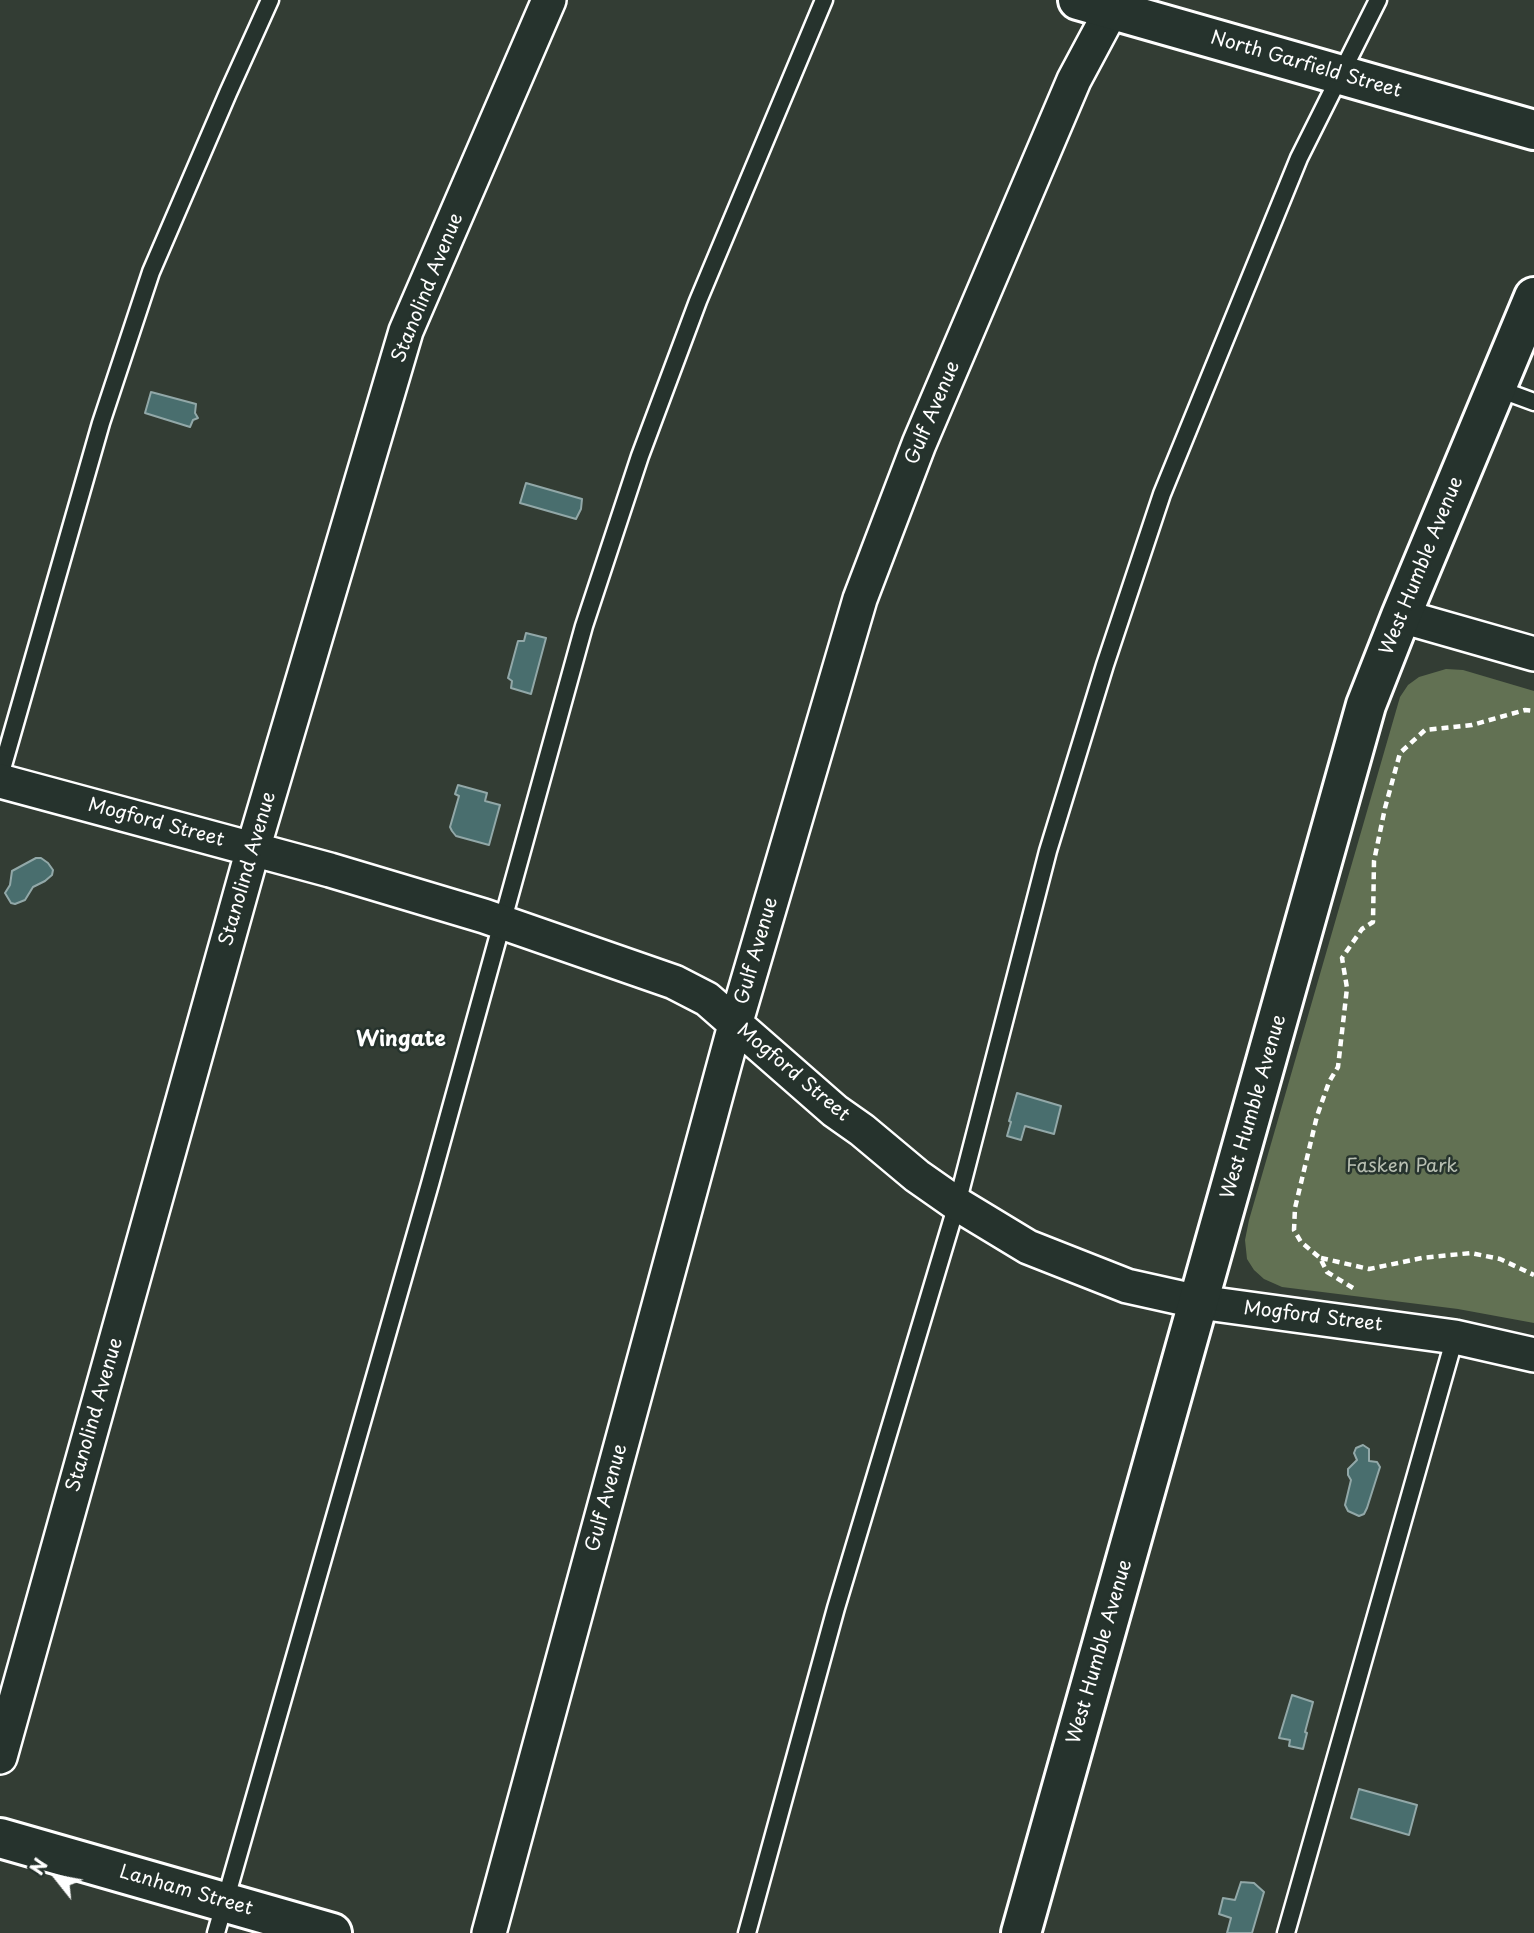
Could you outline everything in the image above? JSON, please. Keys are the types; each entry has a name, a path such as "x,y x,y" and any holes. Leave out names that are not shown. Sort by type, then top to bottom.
{"street":[{"name":"Stanolind Avenue","path":"0,1756 253,849 406,331 549,0"},
{"name":"North Garfield Street","path":"1101,3 1534,130"},
{"name":"Gulf Avenue","path":"489,1933 735,1026 860,599 919,444 1074,80 1101,3"},
{"name":"West Humble Avenue","path":"1021,1933 1366,705 1534,297"},
{"path":"1401,616 1534,654"},
{"name":"Mogford Street","path":"0,782 330,870 503,922 674,982 708,999 735,1026 767,1050 835,1111 917,1176 1028,1247 1072,1265 1143,1291 1199,1302 1455,1337 1534,1355"},
{"name":"Lanham Street","path":"0,1838 220,1918 332,1933"}],"lane":[{"path":"0,776 101,423 152,272 270,0"},
{"path":"220,1918 430,1184 584,626 640,456 698,301 824,0"},
{"path":"747,1933 836,1608 957,1204 1048,850 1105,665 1162,494 1299,158 1378,0"},
{"path":"1496,388 1534,402"},
{"path":"1286,1933 1455,1337"}],"path":[{"path":"1534,711 1525,710 1472,725 1425,730 1400,753 1384,808 1374,861 1373,922 1362,929 1342,958 1347,988 1338,1067 1329,1082 1317,1116 1295,1208 1294,1230 1301,1242 1320,1258 1369,1269 1422,1258 1471,1253 1500,1259 1534,1275"}],"green space":[{"name":"Fasken Park","path":"1446,669 1463,670 1534,691 1534,1323 1458,1309 1282,1287 1264,1279 1247,1259 1245,1240 1249,1220 1400,697 1408,685 1419,677"}],"water":[{"path":"151,392 196,404 195,413 198,418 193,420 190,427 145,413"},
{"path":"526,483 582,499 576,519 520,503"},
{"path":"526,633 546,638 531,694 511,688 512,681 508,678 518,641 524,641"},
{"path":"458,785 487,793 485,801 500,805 489,845 456,836 452,831 450,827 459,796 455,794"},
{"path":"36,858 48,863 53,870 52,875 33,887 25,900 11,903 5,893 10,885 12,871"},
{"path":"1017,1093 1061,1106 1054,1134 1025,1126 1021,1140 1007,1136"},
{"path":"1363,1445 1369,1449 1369,1461 1377,1462 1380,1467 1367,1508 1364,1514 1359,1516 1348,1511 1345,1505 1351,1480 1348,1469 1357,1460 1354,1453 1356,1448"},
{"path":"1292,1695 1313,1702 1303,1749 1289,1746 1290,1740 1279,1738"},
{"path":"1359,1789 1417,1805 1409,1835 1351,1818"},
{"path":"1241,1882 1254,1883 1264,1892 1252,1933 1227,1933 1231,1918 1219,1914 1223,1898 1235,1900"}],"district":[{"name":"Wingate","path":"401,1040"}]}
